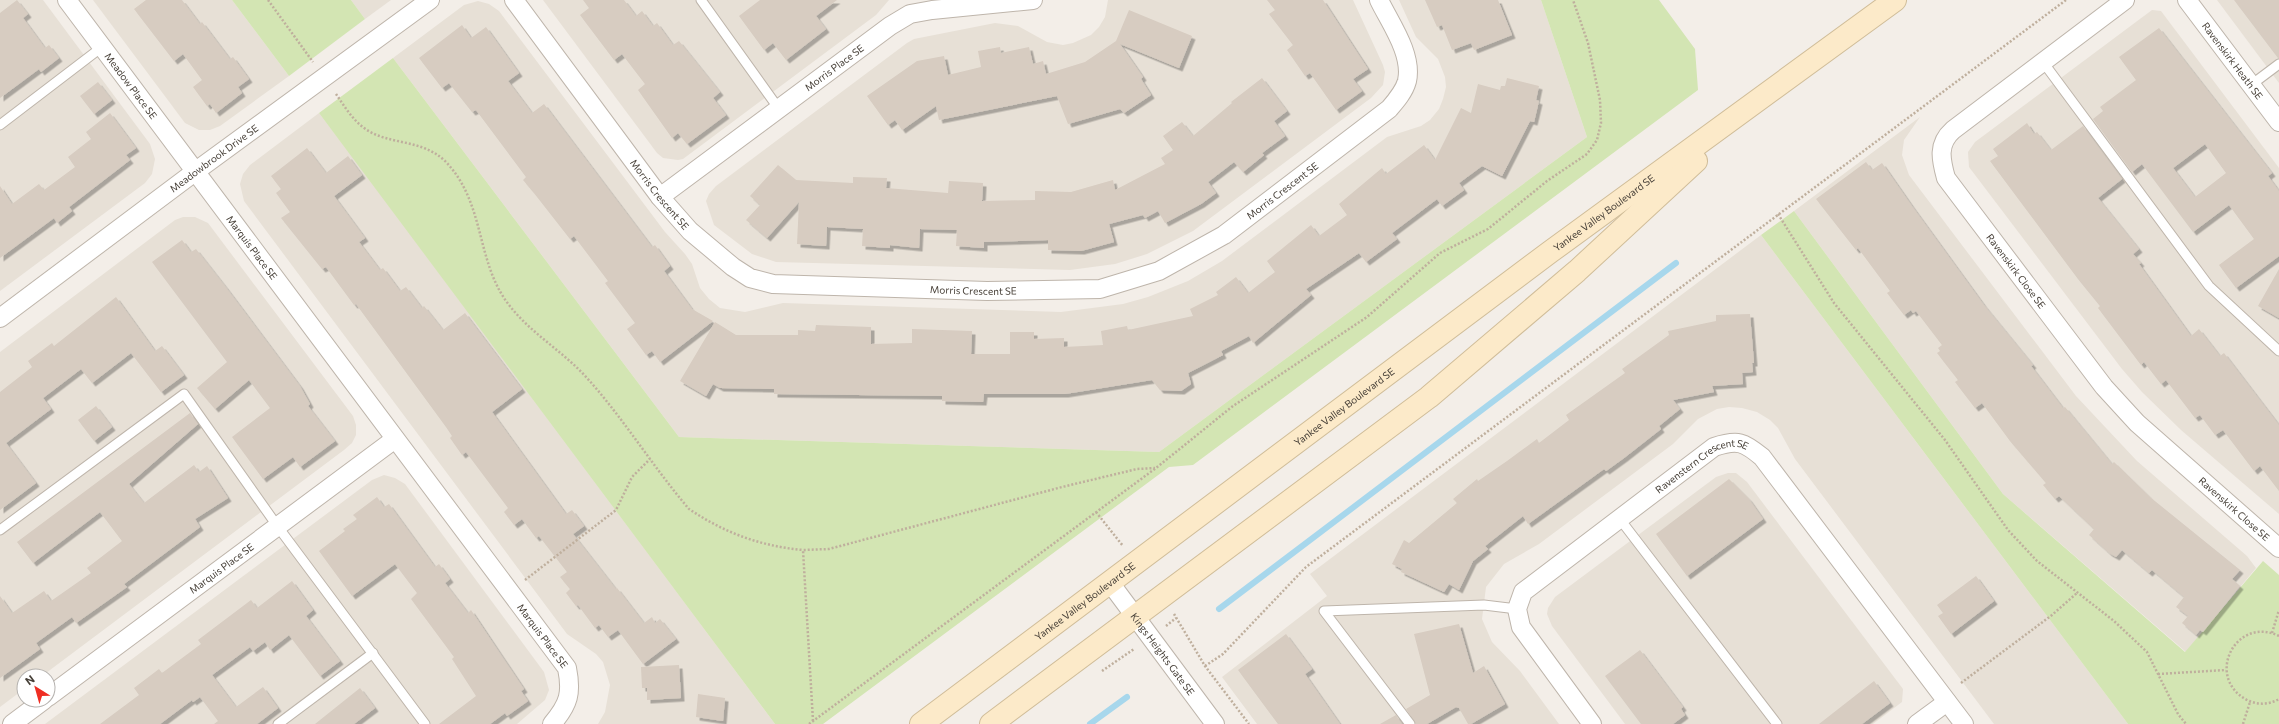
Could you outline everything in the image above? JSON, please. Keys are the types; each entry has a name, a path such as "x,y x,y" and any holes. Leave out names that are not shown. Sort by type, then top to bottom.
{"street":[{"name":"Meadow Place SE","path":"67,0 196,171"},
{"name":"Meadowbrook Drive SE","path":"0,318 196,171 430,0"},
{"name":"Morris Crescent SE","path":"514,0 660,197 690,231 732,267 750,278 773,284 987,291 1100,289 1159,271 1224,235 1389,109 1404,88 1407,81 1408,65 1404,51 1379,0"},
{"name":"Morris Place SE","path":"660,197 890,26 910,14 932,10 1033,0"},
{"name":"Yankee Valley Boulevard SE","path":"921,724 1110,584 1544,257 1895,0"},
{"name":"Ravenskirk Close SE","path":"2125,0 1950,133 1942,146 1941,160 1946,178 2104,387 2137,423 2279,548"},
{"name":"Ravenskirk Heath SE","path":"2187,0 2279,122"},
{"name":"Yankee Valley Boulevard SE","path":"991,724 1429,397 1577,271 1770,93"},
{"name":"Marquis Place SE","path":"196,171 567,668 571,686 568,699 552,724"},
{"name":"Marquis Place SE","path":"56,691 395,439"},
{"name":"Ravenstern Crescent SE","path":"1517,609 1523,592 1536,581 1714,447 1731,442 1746,444 1762,457 1964,724"},
{"name":"Kings Heights Gate SE","path":"1110,584 1216,724"},
{"path":"1517,609 1521,627 1592,724"},
{"path":"1917,724 1947,702"},
{"path":"12,724 33,708"}],"lane":[{"path":"701,0 779,109"},
{"path":"0,124 102,46"},
{"path":"2043,62 2209,286 2279,351"},
{"path":"2251,85 2279,64"},
{"path":"0,530 184,394 278,527 425,724"},
{"path":"1619,518 1777,724"},
{"path":"1410,724 1324,611 1491,604 1517,609"},
{"path":"278,724 372,653"}],"path":[{"path":"268,0 355,120 367,130 380,136 404,141 425,148 444,160 459,178 470,197 478,221 487,260 499,290 511,309 530,329 567,357 588,378 689,509 711,524 746,539 776,548 803,550 829,549 1062,487 1137,469 1156,468"},
{"path":"810,724 1156,468 1233,406 1367,317 1440,253 1488,229 1547,181 1587,154 1597,140 1601,123 1600,100 1588,43 1573,0"},
{"path":"1205,666 1222,654 1306,567 2066,0"},
{"path":"1778,214 1834,303 1946,440 2008,530 2037,561 2114,621 2147,652 2178,714 2186,724"},
{"path":"510,591 616,510 632,477 650,459"},
{"path":"1096,512 1127,551"},
{"path":"803,550 813,721"},
{"path":"1961,683 2052,615 2078,593"},
{"path":"2272,633 2279,610"},
{"path":"1176,618 1205,666 1249,724"},
{"path":"2279,636 2272,633 2261,632 2250,634 2240,640 2232,648 2227,658 2226,670 2228,680 2233,690 2250,702 2262,704 2279,699"},
{"path":"2158,674 2226,670"},
{"path":"2244,724 2250,702"}],"shaded area":[{"path":"0,0 43,0 150,144 155,159 152,174 145,183 0,291"},
{"path":"93,0 232,0 289,76 220,126 210,130 199,130 185,123"},
{"path":"351,0 391,0 365,19"},
{"path":"543,0 889,0 876,15 683,159 678,160 663,158 657,153"},
{"path":"1108,0 1353,0 1383,65 1385,72 1383,85 1371,98 1193,231 1147,254 1115,264 1070,270 776,262 752,254 714,225 706,201 709,194 716,186 914,39 995,23 1018,26 1047,42 1063,45 1073,43 1091,35 1099,27 1105,17"},
{"path":"1399,0 1541,0 1587,137 1159,452 679,437 393,58 464,5 478,1 489,4 499,11 665,232 685,254 692,264 700,288 709,299 720,308 745,312 783,303 1061,312 1123,304 1148,297 1188,281 1222,261 1387,137 1421,126 1430,120 1439,109 1443,99 1446,87 1445,77 1438,59 1416,37"},
{"path":"2217,0 2279,0 2279,83"},
{"path":"2152,10 2161,11 2279,168 2279,514 2181,430 2142,392 2122,369 1969,167 1968,152 1975,142"},
{"path":"319,113 775,724 598,724 605,712 610,685 603,662 596,654 567,634 244,201 240,184 243,174 250,165"},
{"path":"1920,117 1904,140 1902,155 1909,175 2076,396 2137,461 2247,556 2256,568 2186,652 2003,494 1794,211"},
{"path":"183,217 195,217 208,223 353,416 356,425 356,435 352,443 344,450 53,668 16,668 16,695 0,707 0,352 175,220"},
{"path":"1761,235 2128,724 1994,724 1795,459 1778,428 1770,420 1757,412 1742,408 1729,407 1717,409 1698,419 1673,444 1539,544 1504,564 1486,587 1482,619 1492,642 1520,671 1559,724 1257,724 1222,677 1327,596 1310,574"},
{"path":"1728,473 1736,473 1747,482 1903,689 1902,702 1873,724 1625,724 1552,626 1547,614 1548,608 1555,597 1716,477"},
{"path":"384,475 395,478 405,484 544,672 549,690 545,700 517,724 45,724 372,480"}],"green space":[{"path":"232,0 351,0 365,19 289,76"},
{"path":"1541,0 1659,0 1695,49 1698,90 1193,465 1169,467 823,724 775,724 319,113 393,58 679,437 1159,452 1587,137"},
{"path":"1794,211 2003,494 2185,652 2263,561 2279,575 2279,724 2128,724 1761,235"}],"building":[{"path":"17,0 28,14 23,18 45,48 49,45 59,58 41,72 39,69 0,98 0,13"},
{"path":"146,0 182,0 200,24 202,22 230,59 233,57 249,79 238,87 242,93 216,113 210,104 207,106 193,87 202,80 183,54 174,61 134,9"},
{"path":"583,0 624,0 636,16 642,11 653,26 657,23 673,45 679,41 720,92 713,98 726,115 687,144 678,133 672,138 638,90 645,84 622,54 614,60 580,15 589,8"},
{"path":"760,0 837,0 816,16 826,29 786,60 773,43 764,50 739,16"},
{"path":"1267,0 1323,0 1368,69 1353,79 1362,91 1336,110 1310,73 1305,76 1287,50 1293,45 1269,14 1275,10"},
{"path":"1425,0 1498,0 1512,35 1474,50 1471,43 1452,50 1442,25 1437,27"},
{"path":"2234,0 2279,0 2279,58 2278,58"},
{"path":"1129,10 1192,36 1179,68 1120,44 1143,77 1141,79 1151,95 1124,113 1120,109 1068,124 1057,96 939,120 936,106 902,130 895,120 888,125 867,96 917,61 944,56 948,75 981,67 978,51 1000,47 1001,53 1029,47 1033,64 1043,61 1046,74 1085,62 1116,41"},
{"path":"462,25 471,38 486,27 519,73 508,81 532,113 544,104 652,247 655,245 670,266 664,271 692,309 713,321 660,362 652,351 646,355 627,329 635,323 605,283 608,281 574,236 570,239 523,180 526,177 476,110 472,112 449,83 442,88 419,58"},
{"path":"2159,28 2272,173 2268,176 2279,191 2279,256 2236,288 2219,265 2254,239 2229,205 2193,232 2142,164 2132,172 2093,119 2103,111 2100,107 2136,80 2119,57","holes":["2205,144 2226,173 2195,197 2173,168"]},
{"path":"1262,78 1287,111 1274,121 1285,136 1262,153 1264,155 1243,172 1234,162 1208,182 1216,193 1201,204 1165,223 1158,211 1145,218 1143,215 1109,224 1114,242 1081,251 1048,250 1048,240 984,242 984,248 956,246 957,230 920,229 919,248 890,245 890,248 862,246 863,229 827,227 826,246 797,244 799,202 767,238 746,220 760,205 750,196 778,165 796,180 853,183 853,177 887,178 886,188 948,193 949,181 983,183 982,201 1035,200 1035,191 1071,192 1113,180 1115,190 1165,164 1161,158 1173,150 1163,136 1182,122 1193,136 1232,103 1231,102"},
{"path":"1507,78 1539,86 1536,100 1539,101 1534,122 1530,121 1502,176 1482,166 1459,183 1464,190 1442,206 1437,199 1392,233 1397,239 1366,262 1359,253 1306,289 1311,295 1253,343 1249,336 1221,351 1223,355 1188,373 1191,384 1181,391 1160,390 1152,380 1065,394 984,394 983,402 942,401 942,396 774,394 774,389 720,388 713,384 706,396 680,381 715,322 736,335 798,335 798,330 815,331 816,325 871,327 871,344 912,343 912,329 972,331 971,354 1010,354 1010,332 1034,332 1034,339 1064,338 1064,347 1103,345 1101,331 1127,326 1128,330 1193,316 1190,309 1218,295 1216,292 1236,277 1248,293 1275,272 1267,261 1311,225 1319,236 1347,215 1339,204 1382,168 1386,174 1424,145 1435,160 1461,108 1471,113 1478,84 1500,90 1501,86 1505,86"},
{"path":"98,82 112,100 94,114 80,96"},
{"path":"110,113 136,148 126,155 130,160 69,207 72,211 57,223 54,218 0,258 0,186 12,204 39,184 44,190 75,167 68,157 91,139 86,132"},
{"path":"2027,123 2034,134 2037,132 2051,150 2083,126 2122,179 2098,198 2139,249 2133,254 2141,263 2139,264 2191,336 2199,329 2220,356 2224,353 2279,425 2279,491 2260,466 2254,471 2223,430 2215,435 2200,415 2195,418 2166,380 2161,384 2144,362 2141,365 2098,308 2100,306 2078,279 1990,161 1998,156 1993,149"},
{"path":"307,148 326,173 348,156 362,175 334,196 365,238 359,242 380,270 383,268 400,291 406,287 422,308 424,306 443,330 465,313 522,389 492,412 566,514 572,510 584,526 573,534 616,589 617,588 644,623 652,617 655,623 660,619 676,639 643,664 618,630 608,637 599,625 595,628 578,605 576,606 566,593 570,589 560,577 567,572 539,536 536,538 522,519 514,525 504,512 508,508 466,452 462,455 450,438 452,436 446,427 356,304 354,305 326,267 322,269 281,218 290,212 276,193 281,189 271,176"},
{"path":"1866,162 1872,170 1882,163 1984,305 2033,365 2031,366 2063,408 2065,407 2112,464 2114,462 2151,498 2240,570 2232,579 2240,586 2203,632 2200,630 2196,635 2182,623 2188,616 2176,607 2184,597 2152,570 2149,573 2122,550 2116,557 2109,553 2089,535 2094,529 2059,496 2055,499 2043,485 2046,483 2010,441 1982,403 1975,408 1955,382 1958,380 1937,353 1940,351 1938,348 1942,345 1916,311 1913,313 1911,310 1904,315 1887,293 1890,291 1858,248 1856,250 1816,199"},
{"path":"182,240 191,252 196,249 225,286 300,386 310,404 308,406 335,441 300,467 293,457 263,479 232,437 270,408 249,380 215,409 197,388 227,362 152,262"},
{"path":"2279,269 2279,318 2258,306"},
{"path":"116,297 155,351 162,346 184,375 161,392 131,353 92,383 81,369 43,398 51,409 6,443 36,483 0,510 0,392 32,367 28,361 52,343 54,346"},
{"path":"1750,314 1754,363 1752,363 1753,372 1742,373 1743,384 1712,386 1714,392 1673,400 1680,409 1659,426 1661,429 1624,458 1606,471 1604,469 1528,524 1523,516 1485,546 1488,549 1473,561 1459,590 1449,584 1444,592 1401,572 1402,569 1392,564 1404,540 1409,543 1457,503 1453,499 1477,479 1478,481 1537,439 1539,443 1569,420 1566,415 1625,373 1622,369 1669,335 1668,331 1716,321 1716,315"},
{"path":"96,406 112,427 94,441 78,420"},
{"path":"190,413 198,424 129,484 144,503 194,465 199,472 207,466 228,498 195,519 200,527 124,584 127,587 76,623 72,617 36,643 40,649 0,678 0,596 12,613 44,591 51,601 91,573 87,568 122,541 100,512 33,563 17,542"},
{"path":"1729,479 1749,499 1763,519 1687,576 1656,534"},
{"path":"377,497 384,507 389,504 435,567 439,564 450,579 445,583 468,613 471,610 524,689 521,691 528,701 507,716 505,713 490,724 439,724 476,696 452,659 454,657 411,599 417,593 395,564 352,596 319,551 345,531 343,529 357,519 353,515"},
{"path":"1976,576 1994,601 1951,634 1938,616 1943,613 1937,605"},
{"path":"292,581 313,610 306,616 340,661 320,676 289,635 270,650 265,642 253,651 250,647 212,675 236,707 263,687 278,708 257,724 214,724 218,721 200,697 193,702 192,700 160,724 100,724 139,695 134,688 159,669 162,673 201,644 198,640 251,600 257,608"},
{"path":"1459,624 1473,673 1484,666 1505,704 1471,724 1468,724 1459,708 1456,707 1427,724 1416,724 1406,709 1430,695 1414,634"},
{"path":"1286,634 1312,669 1305,674 1340,724 1278,724 1238,670"},
{"path":"1640,650 1683,707 1681,709 1685,715 1673,724 1641,724 1605,676"},
{"path":"679,665 681,698 647,700 647,688 642,688 641,667"},
{"path":"1874,681 1890,703 1862,724 1819,724"},
{"path":"360,688 375,708 354,724 315,724"},
{"path":"698,694 725,698 723,721 696,717"},
{"path":"1396,715 1402,724 1380,724"}],"waterway":[{"path":"1219,609 1676,263"},
{"path":"1090,724 1127,697"}]}
